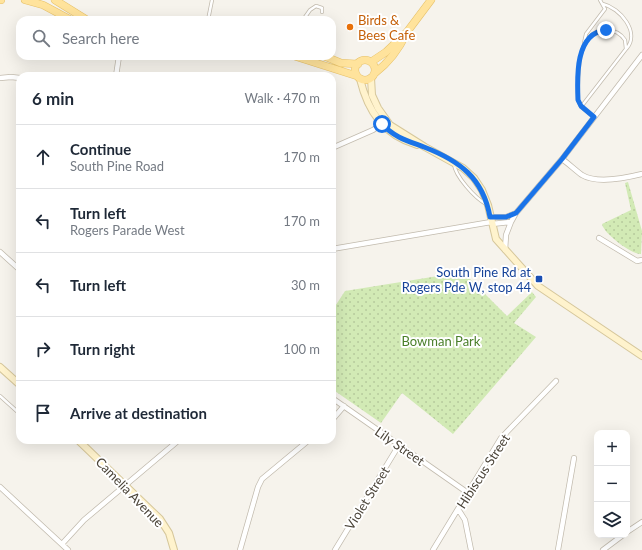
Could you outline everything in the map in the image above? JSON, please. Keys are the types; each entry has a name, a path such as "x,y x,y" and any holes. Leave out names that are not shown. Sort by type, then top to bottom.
{"main road":[{"path":"25,0 43,6 63,16"},
{"path":"55,0 81,16"},
{"path":"371,62 386,52 407,32 431,0"},
{"path":"306,60 366,80 373,76 392,56 402,44 407,32"},
{"path":"335,60 343,63 358,64 366,60 371,62 375,67 372,95 384,123"},
{"path":"358,64 355,70 369,104 384,123 425,148 464,168 474,178 482,190 488,205 496,239 505,251 547,293 594,322 642,356"},
{"path":"0,367 16,380"},
{"name":"Camelia Avenue","path":"82,444 160,519 169,534 174,550"}],"street":[{"path":"505,251 506,235 516,213 562,159 642,55"},
{"path":"117,72 118,60"},
{"path":"0,78 11,76 16,77"},
{"path":"336,146 384,123"},
{"path":"562,159 583,176 614,179 642,174"},
{"path":"336,248 491,221 516,213"},
{"path":"491,221 511,222"},
{"path":"599,238 637,261 642,260"},
{"path":"0,252 16,266"},
{"name":"Hibiscus Street","path":"433,550 501,438 556,381"},
{"name":"Lily Street","path":"336,401 468,493"},
{"path":"336,415 344,406"},
{"path":"62,544 84,520 174,444"},
{"path":"240,550 258,487 262,479 304,444"},
{"name":"Violet Street","path":"335,550 399,445"},
{"path":"558,550 574,458"},
{"path":"0,487 68,550"},
{"path":"458,509 465,520 471,550"},
{"path":"630,530 642,522"},
{"path":"603,550 619,538"}],"lane":[{"path":"209,16 212,0"},
{"path":"594,117 581,106 578,100 578,91 580,57 586,34 605,9 600,0"},
{"path":"581,106 632,40 632,34 626,22 615,8 603,4"},
{"path":"306,16 310,10 316,6 322,8 322,12"},
{"path":"584,43 597,33 611,30 623,38 626,43 626,49"},
{"path":"454,162 455,171 476,198 488,205"},
{"path":"0,396 16,410"}],"green space":[{"path":"628,182 642,231 641,254 631,251 618,243 607,233 602,224 631,210 625,183"},
{"name":"Bowman Park","path":"463,272 507,316 532,292 536,297 514,323 536,337 453,434 402,393 381,423 336,392 336,305 345,291"}],"place":[{"name":"Birds & Bees Cafe","path":"350,27"},
{"name":"South Pine Rd at Rogers Pde W, stop 44","path":"539,279"}],"route":[{"path":"382,124 387,130 398,138 425,148 464,168 474,178 482,190 488,205 490,217 506,217 516,213 562,159 594,117 581,106 578,100 580,57 584,43 597,33 606,30"}]}
